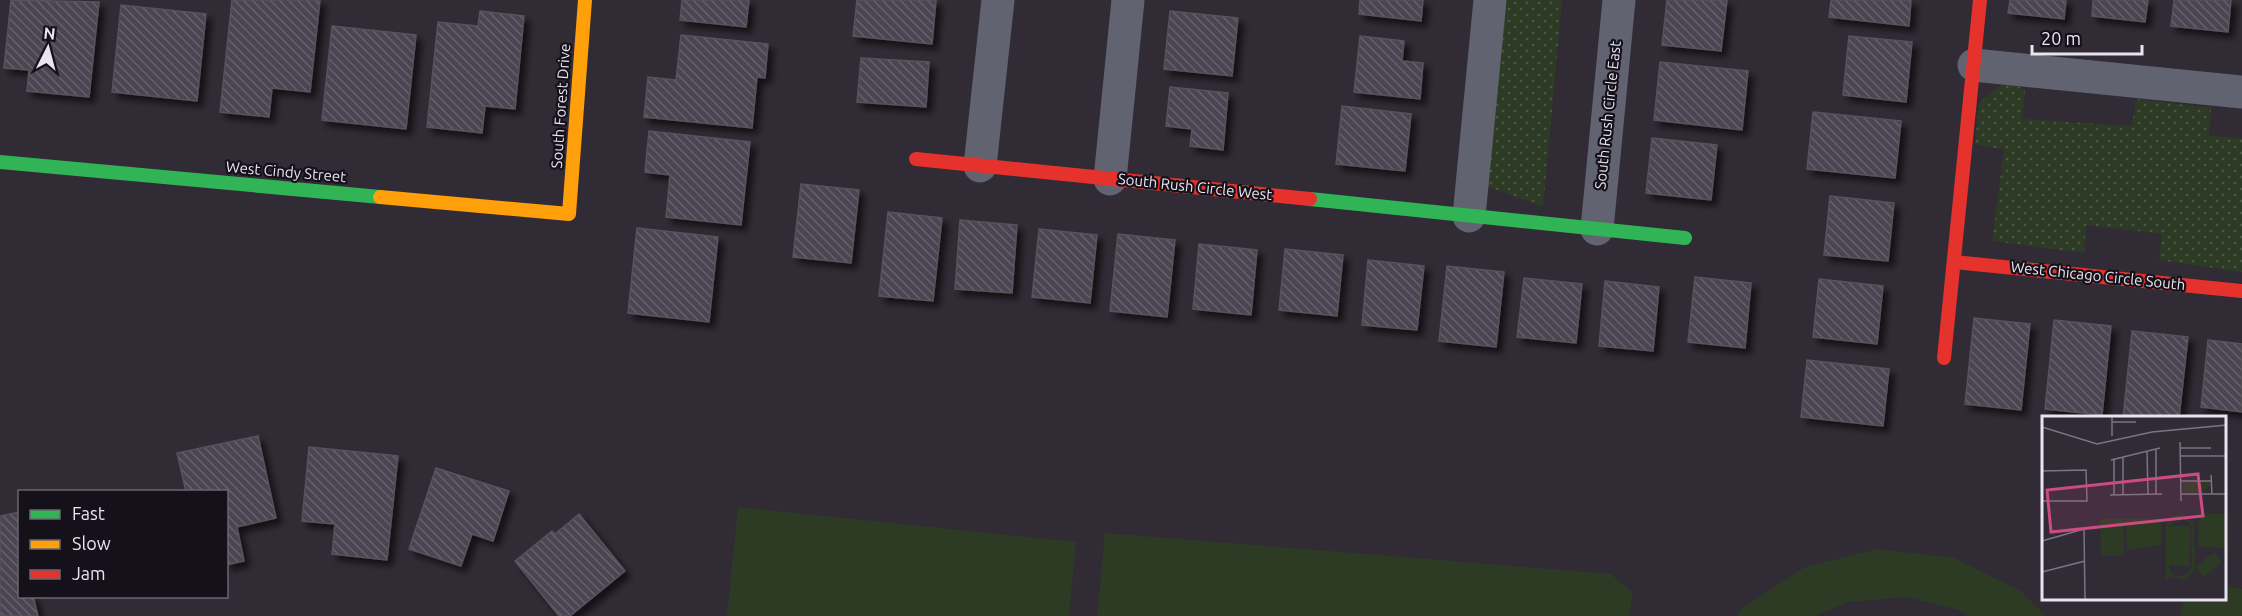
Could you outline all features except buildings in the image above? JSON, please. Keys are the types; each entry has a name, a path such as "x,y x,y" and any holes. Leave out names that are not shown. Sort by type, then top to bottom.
{"street":[{"name":"South Forest Drive","path":"569,214 585,0"},
{"path":"980,166 998,0"},
{"name":"South Rush Circle West","path":"1110,178 1128,0"},
{"path":"1490,0 1469,216 1685,238"},
{"name":"South Rush Circle East","path":"1597,229 1619,0"},
{"path":"1944,358 1980,0"},
{"path":"1974,65 2242,92"},
{"name":"South Rush Circle West","path":"916,159 1469,216"},
{"name":"West Cindy Street","path":"0,162 569,214"},
{"name":"West Chicago Circle South","path":"1954,262 2242,291"}],"green space":[{"path":"1502,0 1562,0 1543,207 1479,183"},
{"path":"2007,80 2025,90 2022,119 2132,126 2136,99 2211,108 2209,136 2242,138 2242,272 2159,260 2162,234 2086,225 2084,253 1992,241 2004,150 1975,144 1979,103"},
{"path":"738,507 1076,542 1069,616 727,616"},
{"path":"1105,533 1611,574 1632,592 1630,616 1097,616"},
{"path":"1878,549 1954,558 2021,591 2046,616 1968,616 1959,610 1906,597 1849,602 1816,616 1736,616 1742,608 1805,567"},
{"path":"2227,587 2242,589 2242,616 2181,616 2183,601 2227,601"}],"traffic: fast":[{"path":"0,162 380,197"},
{"path":"1310,199 1685,238"}],"traffic: slow":[{"path":"380,197 569,214 585,0"}],"traffic: jam":[{"path":"1944,358 1980,0"},
{"path":"916,159 1310,199"},
{"path":"1954,262 2242,291"}]}
